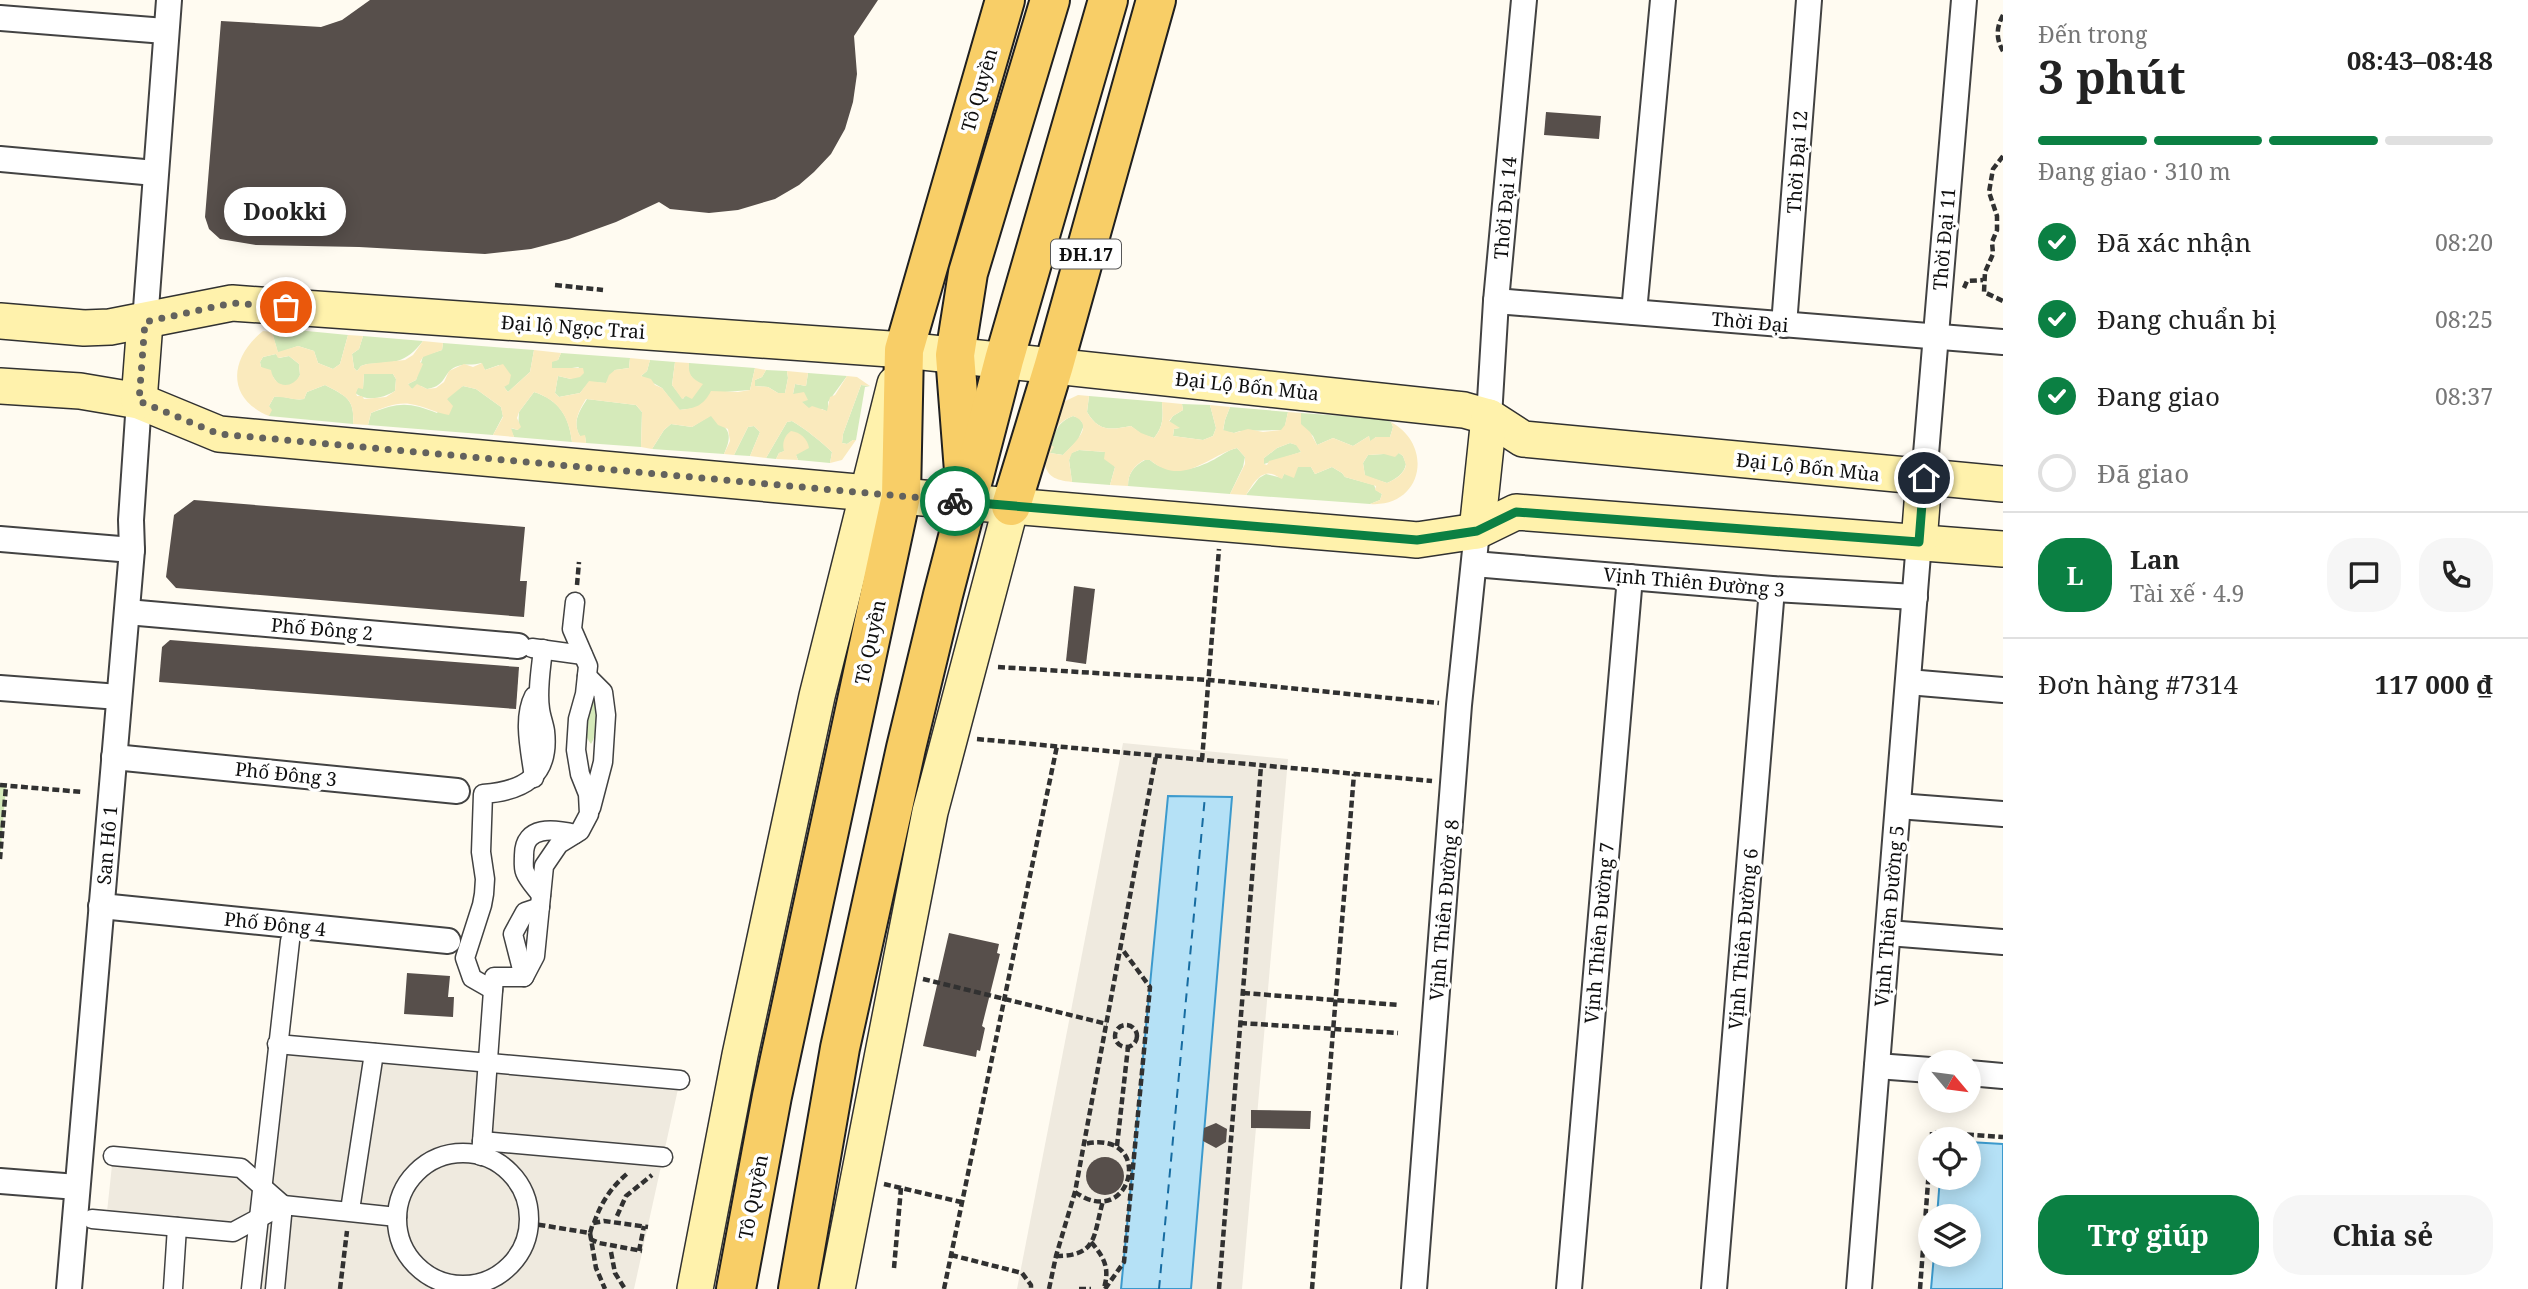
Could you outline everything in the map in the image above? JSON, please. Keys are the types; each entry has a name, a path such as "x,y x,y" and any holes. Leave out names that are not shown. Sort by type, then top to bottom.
{"main road":[{"name":"Tô Quyền","path":"736,1289 884,495 904,350 1006,0"},
{"path":"798,1289 840,1048 906,748 966,502 955,355 968,273 1050,0"},
{"name":"ĐH.17","path":"966,502 1004,359 1108,0"},
{"name":"ĐH.17","path":"1011,506 1054,365 1156,0"},
{"name":"Đại lộ Ngọc Trai","path":"0,321 84,328 145,322 232,303 1004,359"},
{"path":"139,401 145,322"},
{"name":"Đại Lộ Bốn Mùa","path":"1004,359 1464,410 1489,417 1523,439 2003,484"},
{"path":"0,386 79,391 139,401 219,434 884,495 1417,540 1476,548 1516,512 2003,549"},
{"path":"1476,548 1489,417"},
{"path":"1919,542 1924,478"},
{"path":"695,1289 740,1055 811,722 884,495"},
{"path":"838,1289 930,811 1011,506"}],"street":[{"path":"145,322 169,0"},
{"name":"Thời Đại 14","path":"1489,417 1496,301 1524,0"},
{"path":"1634,312 1663,0"},
{"name":"Thời Đại 12","path":"1784,325 1809,0"},
{"name":"Thời Đại 11","path":"1924,478 1964,0"},
{"path":"0,18 165,32"},
{"path":"0,159 155,173"},
{"name":"Thời Đại","path":"1496,301 2003,341"},
{"name":"San Hô 1","path":"69,1289 132,550 131,520 139,401"},
{"path":"0,538 132,550"},
{"name":"Vịnh Thiên Đường 5","path":"1859,1289 1919,542"},
{"name":"Vịnh Thiên Đường 3","path":"1476,548 1630,577 1914,597"},
{"name":"Vịnh Thiên Đường 8","path":"1414,1289 1459,705 1476,548"},
{"name":"Vịnh Thiên Đường 7","path":"1569,1289 1630,577"},
{"name":"Vịnh Thiên Đường 6","path":"1714,1289 1772,589"},
{"path":"575,602 572,629 588,666 576,746 580,774 588,794 589,814"},
{"name":"Phố Đông 2","path":"127,612 518,646"},
{"path":"518,646 583,655"},
{"path":"457,791 483,794 508,792 534,778 545,757 545,731 539,686 543,649"},
{"path":"481,1148 494,977 524,977 535,956 544,866 559,844 579,831 589,814 604,749 606,715 603,692 587,676"},
{"path":"1908,682 2003,690"},
{"path":"0,688 119,697"},
{"path":"576,746 593,750 604,749"},
{"name":"Phố Đông 3","path":"114,757 457,791"},
{"path":"483,794 481,852 484,894 459,942 472,978 493,990"},
{"path":"1898,806 2003,814"},
{"path":"541,901 524,871 524,849 530,836 536,831 558,830 575,834"},
{"name":"Phố Đông 4","path":"101,906 459,942"},
{"path":"1888,933 2003,942"},
{"path":"251,1289 289,941"},
{"path":"277,1044 680,1080"},
{"path":"350,1210 374,1054"},
{"path":"1877,1066 1918,1069"},
{"path":"1981,1074 2003,1076"},
{"path":"481,1148 511,1174 523,1193 529,1215 526,1237 517,1257 501,1273 481,1283 453,1287 420,1270 406,1254 398,1234 397,1217 402,1192 414,1174 432,1161 452,1154 474,1154 481,1148 656,1156"},
{"path":"113,1156 241,1168 283,1205"},
{"path":"0,1181 77,1187"},
{"path":"275,1289 283,1205"},
{"path":"92,1219 233,1232 283,1205 397,1217"},
{"path":"173,1289 177,1227"}],"path":[{"path":"2003,15 1997,29 2003,51"},
{"path":"1990,29 1997,29"},
{"path":"2003,156 1993,169 1989,192 1997,216 1997,230 1992,243 1993,254 1983,280 1984,292 2003,301"},
{"path":"1962,291 1967,281 1983,280"},
{"path":"555,285 603,290"},
{"path":"1202,760 1221,523"},
{"path":"993,666 1209,680 1459,705"},
{"path":"950,736 1454,783"},
{"path":"944,1289 1057,746"},
{"path":"1049,1289 1075,1192 1156,756"},
{"path":"1219,1289 1261,766"},
{"path":"1312,1289 1354,774"},
{"path":"0,859 3,785 82,792"},
{"path":"1104,1289 1124,1262 1150,987 1121,948"},
{"path":"898,972 1107,1024"},
{"path":"1243,993 1400,1005"},
{"path":"1240,1023 1398,1033"},
{"path":"1117,1146 1128,1047 1136,1040 1134,1029 1124,1025 1115,1035 1118,1044 1128,1047"},
{"path":"1105,1034 1115,1035"},
{"path":"1981,1135 2003,1137"},
{"path":"1075,1192 1088,1200 1103,1201 1117,1196 1128,1181 1128,1162 1117,1146 1097,1141 1084,1144"},
{"path":"605,1289 596,1268 590,1236 593,1223 615,1183 656,1156"},
{"path":"858,1178 961,1202"},
{"path":"617,1216 625,1196 638,1184"},
{"path":"894,1268 901,1188"},
{"path":"1920,1289 1927,1190"},
{"path":"1056,1256 1076,1256 1084,1252 1091,1242 1103,1201"},
{"path":"340,1289 350,1210"},
{"path":"528,1223 590,1236 599,1243 641,1251 646,1226 604,1221 593,1223"},
{"path":"1091,1242 1105,1262 1108,1274 1104,1289"},
{"path":"611,1252 615,1273 623,1287"},
{"path":"951,1255 1022,1273 1031,1289"},
{"path":"1079,1289 1091,1289"}],"green space":[{"path":"276,328 348,335 340,364 333,369 318,363 314,351 298,346 278,353 272,332"},
{"path":"363,336 423,341 405,358 367,364 357,371 352,354 359,349"},
{"path":"443,343 534,350 530,372 508,392 504,387 499,365 485,370 481,363 453,368 442,382 434,387 409,387 408,384 416,380 423,356 442,350"},
{"path":"561,353 630,358 629,368 615,370 606,383 589,382 580,393 559,397 555,393 558,376 571,379 579,367 552,368 552,361 558,360"},
{"path":"276,354 279,358 289,356 299,364 300,375 294,383 278,384 271,374 261,367 263,357"},
{"path":"650,360 675,362 672,385 683,399 694,380 688,372 689,363 755,368 750,390 725,392 706,400 697,408 679,410 662,388 641,376 647,371"},
{"path":"766,370 787,371 785,393 755,386 755,380 762,377"},
{"path":"808,373 847,376 828,402 828,412 809,409 793,394 795,384 806,386"},
{"path":"364,374 393,374 396,379 395,391 375,398 359,396 355,393 358,387 363,388"},
{"path":"325,385 348,399 353,424 269,416 269,406 274,397 304,399 307,392"},
{"path":"861,385 870,386 865,387 856,440 842,443 843,434"},
{"path":"463,386 476,389 501,407 503,416 493,435 368,425 371,413 397,405 411,405 437,413 451,393"},
{"path":"534,392 543,395 561,410 572,442 514,437 510,428 518,430 519,412"},
{"path":"1089,396 1162,402 1160,429 1154,438 1141,434 1131,426 1111,429 1101,426 1091,419 1087,412"},
{"path":"587,399 636,405 642,412 641,447 586,443 585,436 580,436 577,422"},
{"path":"1182,404 1210,405 1216,428 1213,436 1203,440 1173,436 1174,429 1179,428 1169,422 1183,410"},
{"path":"1230,407 1288,412 1282,430 1234,433 1223,431"},
{"path":"1301,413 1384,419 1391,422 1393,427 1390,437 1376,437 1370,442 1369,436 1353,446 1333,438 1317,445 1313,436 1300,424"},
{"path":"711,415 728,432 729,441 724,454 652,449 671,424 692,427"},
{"path":"1073,416 1079,418 1084,425 1078,440 1063,455 1050,453 1059,426"},
{"path":"792,421 832,452 830,463 798,460 796,455 785,451 779,453 776,459 766,458 787,422"},
{"path":"754,426 760,432 750,456 734,455 748,427"},
{"path":"1290,443 1297,445 1301,452 1264,464 1264,458 1277,448"},
{"path":"1237,448 1245,457 1230,494 1128,486 1132,470 1145,460 1172,470 1188,469"},
{"path":"1079,450 1106,452 1115,467 1110,485 1072,482 1069,460 1071,453"},
{"path":"1399,453 1406,464 1396,478 1387,483 1365,476 1363,463 1368,455"},
{"path":"1298,467 1311,467 1315,474 1332,467 1345,477 1374,485 1382,494 1380,500 1370,504 1246,495 1259,478 1266,474 1282,478 1284,474"},
{"path":"591,699 595,699 597,722 591,744 585,727"},
{"path":"0,785 6,786 0,859"}],"sand":[{"path":"263,331 272,332 278,352 298,346 314,351 318,363 333,369 340,364 348,335 363,336 359,349 352,354 357,371 367,364 405,360 413,355 423,341 443,343 442,350 423,357 416,380 408,384 412,389 417,384 427,389 436,388 444,382 449,371 464,364 473,367 482,363 485,370 503,364 511,375 509,384 504,387 508,392 530,372 534,350 561,353 558,360 552,362 552,368 583,368 584,373 571,379 558,376 555,393 559,397 580,393 589,381 606,383 615,370 629,368 630,358 650,360 647,371 641,376 651,379 655,385 662,388 680,410 698,405 711,391 750,390 755,368 766,370 762,377 755,380 755,386 768,387 778,393 785,393 787,371 808,373 806,386 795,384 793,394 804,392 808,400 802,402 809,408 812,406 827,411 830,397 835,395 847,376 857,377 870,386 861,385 842,443 856,440 842,460 830,463 832,452 792,421 787,422 766,458 750,456 760,432 754,426 748,427 734,455 724,454 730,441 728,429 718,425 711,416 692,427 671,424 652,449 641,447 642,412 636,405 586,399 577,421 580,436 585,435 586,443 572,442 561,411 543,395 534,392 519,412 517,418 521,427 518,430 511,428 514,437 493,435 503,417 501,407 476,389 463,386 447,399 453,406 449,415 415,405 400,404 371,413 368,425 353,424 348,399 325,385 307,392 304,399 274,397 269,406 272,410 269,416 245,399 239,388 239,365 252,341","holes":["276,354 278,358 289,356 299,364 300,375 293,383 279,383 271,370 261,367 263,357","364,374 393,374 396,379 395,391 386,397 364,399 357,396 358,388 363,389"]},
{"path":"675,362 689,363 692,376 703,384 692,399 686,396 682,399 672,385"},
{"path":"1078,395 1089,396 1087,412 1096,423 1111,429 1131,426 1154,438 1163,416 1162,402 1182,404 1183,410 1169,421 1180,428 1174,429 1173,436 1203,440 1213,436 1216,428 1210,405 1230,407 1223,430 1234,433 1248,429 1263,432 1281,430 1288,412 1301,413 1301,424 1310,432 1317,445 1333,438 1353,446 1369,436 1370,441 1376,437 1390,437 1393,427 1391,422 1405,433 1414,446 1417,474 1411,486 1401,496 1388,503 1370,504 1380,500 1382,494 1375,490 1376,486 1345,477 1332,467 1315,474 1311,467 1298,467 1294,478 1284,474 1282,479 1272,474 1264,474 1256,480 1246,495 1230,494 1245,464 1245,457 1237,448 1185,470 1174,471 1144,460 1132,470 1128,486 1110,485 1115,467 1104,459 1105,452 1079,450 1072,453 1069,460 1072,482 1066,481 1049,474 1044,459 1057,405","holes":["1073,416 1083,424 1080,435 1063,455 1050,453 1058,427","1290,443 1296,445 1301,452 1264,464 1264,458 1277,448","1399,453 1406,465 1401,474 1393,480 1387,483 1365,475 1363,463 1368,455 1384,454 1395,457"]},
{"path":"791,431 803,436 809,448 796,455 798,460 776,459 779,453 784,451 784,440"}],"shaded area":[{"path":"1123,743 1288,759 1242,1289 1017,1289"},
{"path":"277,1044 680,1080 634,1289 251,1289 257,1233 106,1221 113,1156 263,1170"}],"water":[{"path":"1168,796 1232,797 1191,1289 1121,1289"},
{"path":"1981,1143 2003,1144 2003,1289 1931,1289 1933,1267 1981,1267 1981,1204 1938,1204 1939,1190 1981,1190"}],"building":[{"path":"370,0 878,0 854,36 857,74 845,129 831,154 814,172 799,185 775,199 738,210 709,213 670,209 659,202 616,222 569,239 531,249 485,254 256,245 220,239 209,229 205,217 221,21 321,27 342,20"},
{"path":"1546,112 1601,116 1599,139 1544,135"},
{"path":"194,500 525,527 520,581 527,581 524,617 176,588 166,577 174,515"},
{"path":"1074,586 1095,589 1086,664 1066,661"},
{"path":"170,640 519,667 516,709 159,682 162,647"},
{"path":"949,933 999,944 997,953 1000,954 982,1026 985,1028 976,1057 923,1046"},
{"path":"407,973 450,976 448,997 454,997 453,1017 404,1014"},
{"path":"1251,1110 1311,1111 1310,1129 1251,1128"},
{"path":"1216,1123 1227,1129 1226,1142 1216,1148 1203,1141 1204,1128"},
{"path":"1105,1157 1119,1162 1124,1176 1119,1190 1105,1195 1091,1190 1086,1176 1091,1162"}],"ferry route":[{"path":"1159,1289 1205,796"}],"way so far":[{"path":"286,307 232,303 145,322 139,401 219,434 955,501"}],"place":[{"name":"Dookki","path":"286,307"}],"route":[{"path":"955,501 1417,540 1477,531 1516,512 1919,542 1924,478"}]}
